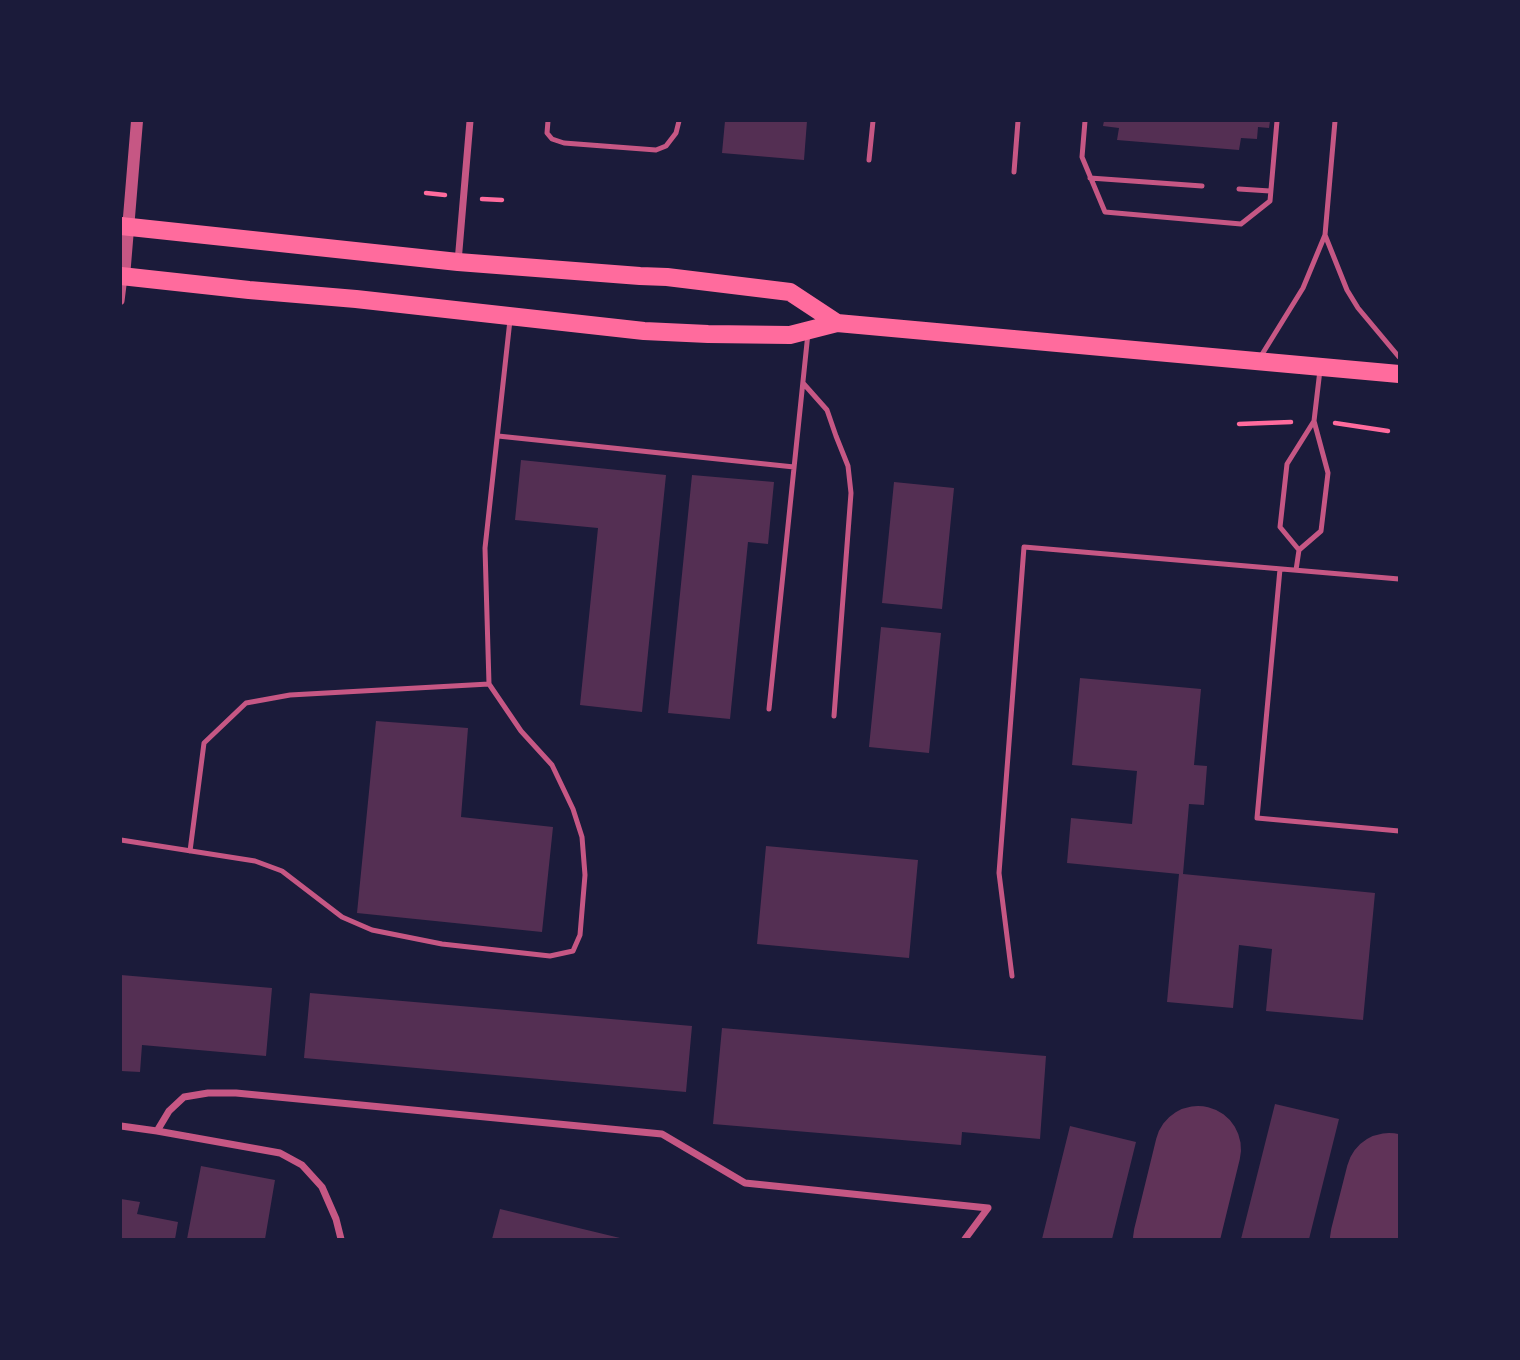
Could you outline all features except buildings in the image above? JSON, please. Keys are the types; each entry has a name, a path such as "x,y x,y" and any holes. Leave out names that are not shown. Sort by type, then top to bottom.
{"main road":[{"path":"125,226 458,262 667,277 790,292 837,323"},
{"path":"122,276 644,331 790,335 837,323 1399,374"}],"street":[{"path":"121,301 125,226 137,121"},
{"path":"458,262 470,121"},
{"path":"157,1131 169,1111 184,1097 208,1093 662,1134 745,1182 988,1208 965,1239"},
{"path":"121,1126 280,1153 302,1165 322,1187 337,1219 341,1239"}],"lane":[{"path":"548,121 547,133 552,139 564,143 656,150 666,146 676,133 680,121"},
{"path":"869,160 873,121"},
{"path":"1014,173 1018,121"},
{"path":"1085,121 1082,158 1105,212 1241,224 1269,201 1277,121"},
{"path":"1258,361 1299,295 1325,235 1335,121"},
{"path":"1090,178 1202,186"},
{"path":"1239,189 1270,191"},
{"path":"1325,235 1357,308 1399,357"},
{"path":"121,840 256,861 282,872 342,917 372,930 442,944 550,956 573,951 580,935 585,876 582,837 573,809 552,765 521,731 489,684 485,548 510,317"},
{"path":"769,709 809,330"},
{"path":"1298,550 1321,531 1328,473 1314,421 1320,366"},
{"path":"803,383 827,410 848,466 851,494 834,716"},
{"path":"1296,570 1298,550 1280,527 1287,464 1314,421"},
{"path":"498,436 794,467"},
{"path":"1012,976 999,873 1024,547 1399,579"},
{"path":"1280,569 1257,818 1399,831"},
{"path":"190,851 204,743 246,704 290,695 489,684"}],"taxiway":[{"path":"1176,1239 1198,1149"},
{"path":"1373,1239 1389,1176"}]}
